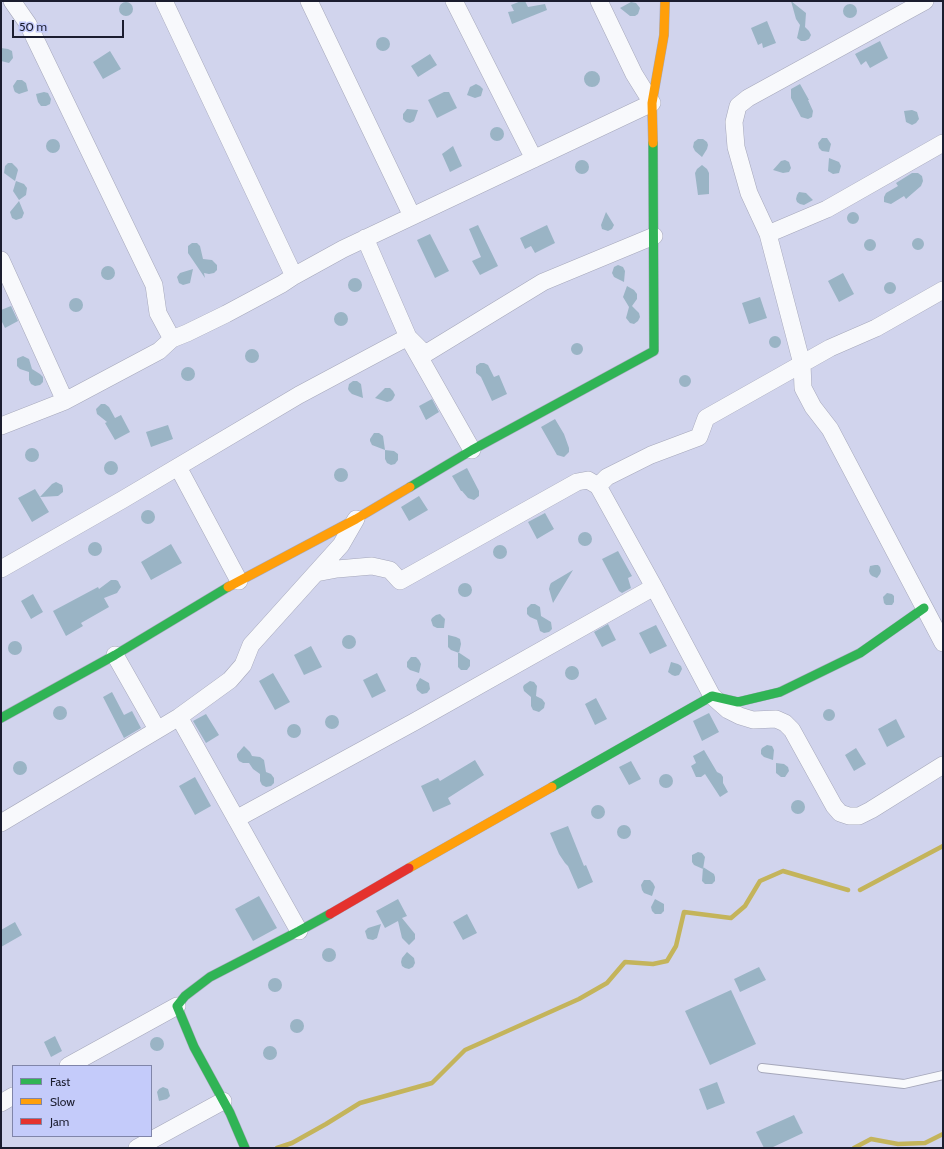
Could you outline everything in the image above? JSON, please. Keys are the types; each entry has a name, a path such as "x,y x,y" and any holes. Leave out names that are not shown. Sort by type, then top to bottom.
{"street":[{"path":"12,1 28,24 154,285 158,313 172,340"},
{"path":"164,1 294,276"},
{"path":"309,1 412,216"},
{"path":"454,1 534,159"},
{"path":"599,1 634,74 652,103"},
{"path":"1,718 115,654 239,581 356,519 472,450 654,351 652,103 664,35 665,1"},
{"path":"925,1 748,98 738,106 734,122 736,147 749,193 768,234 802,364 803,388 813,407 830,429 943,643"},
{"path":"1,426 65,400 159,351 172,340 233,310 365,238 652,103"},
{"path":"768,234 827,209 943,143"},
{"path":"408,337 425,354 542,282 654,236"},
{"path":"365,238 408,337 472,450"},
{"path":"1,260 65,400"},
{"path":"598,486 607,477 651,455 699,437 706,418 830,348 876,328 943,290"},
{"path":"1,570 299,395 408,337"},
{"path":"178,467 239,581"},
{"path":"316,573 337,569 372,566 390,570 400,581 577,482 588,480 598,486 654,586 712,696 728,710 740,716 753,720 776,719 792,730 834,806 840,813 849,816 860,816 943,765"},
{"path":"1,823 179,717 230,680 243,665 251,645 341,545 356,519"},
{"path":"236,818 414,722 654,586"},
{"path":"70,1065 177,1006 185,996 210,977 299,931 712,696 738,702 780,692 860,652 924,608"},
{"path":"115,654 157,729"},
{"path":"179,717 299,931"},
{"path":"177,1006 194,1047 230,1113 245,1148"},
{"path":"1,1103 12,1097"},
{"path":"136,1148 223,1101"}],"lane":[{"path":"762,1068 904,1084 943,1075"}],"building":[{"path":"525,1 528,7 545,4 547,10 512,24 508,12 514,11 511,5"},
{"path":"791,1 806,13 805,27 811,35 809,39 805,41 801,41 797,38 800,25 796,19"},
{"path":"126,2 131,4 133,9 131,14 126,16 121,14 119,9 121,4"},
{"path":"631,2 636,3 640,8 638,14 635,16 630,16 620,8"},
{"path":"847,4 853,4 857,8 857,14 853,18 847,18 843,14 843,8"},
{"path":"767,21 776,43 763,48 762,43 758,45 751,28"},
{"path":"383,37 388,39 390,44 388,49 383,51 378,49 376,44 378,39"},
{"path":"880,41 888,58 870,68 866,61 861,65 855,54"},
{"path":"1,48 12,51 13,58 9,63 1,61"},
{"path":"110,51 121,69 103,79 93,62"},
{"path":"430,54 437,65 418,77 411,66"},
{"path":"592,71 599,76 600,79 595,86 592,87 585,82 584,79 589,72"},
{"path":"17,80 22,80 26,83 28,91 19,94 15,92 13,86"},
{"path":"476,84 483,89 481,96 475,98 467,95 470,87"},
{"path":"800,84 813,111 812,117 808,119 801,117 791,98 791,89"},
{"path":"44,92 48,93 51,99 50,104 41,106 38,102 36,94"},
{"path":"444,92 449,92 457,108 437,118 428,100"},
{"path":"407,109 418,110 414,121 410,123 403,119 403,114"},
{"path":"912,110 917,112 919,119 912,125 906,122 904,111"},
{"path":"497,127 502,129 504,134 502,139 497,141 492,139 490,134 492,129"},
{"path":"822,138 827,138 831,144 829,152 822,151 819,148 818,143"},
{"path":"53,139 58,141 60,146 58,151 53,153 48,151 46,146 48,141"},
{"path":"698,139 703,139 708,145 702,157 693,147 694,142"},
{"path":"453,146 462,166 450,172 442,154"},
{"path":"829,158 839,162 841,166 839,173 833,174 828,171"},
{"path":"582,160 587,162 589,167 587,172 582,174 577,172 575,167 577,162"},
{"path":"785,160 789,162 791,168 789,172 783,173 773,170 781,161"},
{"path":"8,163 12,163 18,170 15,181 4,173 5,166"},
{"path":"702,165 709,173 709,194 698,195 695,173"},
{"path":"912,173 918,173 922,176 923,181 921,186 906,199 904,196 891,204 884,202 886,193 898,186 896,183"},
{"path":"16,181 24,184 27,188 26,195 19,200 13,191"},
{"path":"799,192 806,193 813,200 804,205 800,204 796,199"},
{"path":"19,201 24,213 22,218 16,220 12,218 10,212"},
{"path":"606,212 614,225 612,229 608,231 602,229 601,225"},
{"path":"851,212 855,212 859,218 855,224 851,224 847,220 847,216"},
{"path":"478,225 498,266 480,275 472,261 481,257 469,229"},
{"path":"547,225 555,243 535,253 531,246 525,249 520,238"},
{"path":"430,234 449,271 435,278 417,240"},
{"path":"916,238 920,238 924,244 920,250 916,250 912,246 912,242"},
{"path":"868,239 872,239 876,245 872,251 868,251 864,247 864,243"},
{"path":"192,243 197,243 200,246 203,259 212,260 217,265 217,270 214,273 204,273 205,278 188,253 188,246"},
{"path":"618,265 623,267 625,271 624,282 614,277 612,273 614,267"},
{"path":"108,266 113,268 115,273 113,278 108,280 103,278 101,273 103,268"},
{"path":"193,269 190,283 183,285 179,283 177,277 180,273"},
{"path":"843,273 854,294 839,302 828,281"},
{"path":"355,278 360,280 362,285 360,290 355,292 350,290 348,285 350,280"},
{"path":"888,282 892,282 896,288 892,294 888,294 884,290 884,286"},
{"path":"627,286 634,290 637,294 637,299 632,306 639,313 640,317 634,324 630,323 626,318 629,307 623,297"},
{"path":"760,297 767,318 749,324 742,303"},
{"path":"76,298 81,300 83,305 81,310 76,312 71,310 69,305 71,300"},
{"path":"11,306 18,321 5,328 1,320 1,310"},
{"path":"341,312 346,314 348,319 346,324 341,326 336,324 334,319 336,314"},
{"path":"773,336 777,336 781,342 777,348 773,348 769,344 769,340"},
{"path":"577,343 581,345 583,349 581,353 577,355 573,353 571,349 573,345"},
{"path":"252,349 257,351 259,356 257,361 252,363 247,361 245,356 247,351"},
{"path":"23,356 29,359 32,369 43,377 43,382 40,385 35,386 31,384 29,380 29,372 20,369 17,366 17,359"},
{"path":"480,363 488,365 494,377 499,375 507,394 492,401 481,377 476,373 476,366"},
{"path":"188,367 193,369 195,374 193,379 188,381 183,379 181,374 183,369"},
{"path":"683,375 687,375 691,381 687,387 683,387 679,383 679,379"},
{"path":"353,381 357,381 361,384 363,398 352,394 349,391 349,384"},
{"path":"385,388 390,388 395,395 391,401 387,402 375,398"},
{"path":"432,399 439,412 426,420 419,406"},
{"path":"101,404 105,404 109,407 115,418 121,415 130,432 115,440 105,423 107,422 97,414 96,409"},
{"path":"555,419 564,434 569,448 569,452 564,457 557,455 541,427"},
{"path":"168,425 173,439 151,447 146,432"},
{"path":"374,433 379,433 383,436 385,450 372,445 370,439"},
{"path":"32,448 37,450 39,455 37,460 32,462 27,460 25,455 27,450"},
{"path":"385,450 394,451 398,454 398,460 395,464 391,465 387,463 385,459"},
{"path":"111,461 116,463 118,468 116,473 111,475 106,473 104,468 106,463"},
{"path":"341,468 346,470 348,475 346,480 341,482 336,480 334,475 336,470"},
{"path":"467,468 479,491 479,496 474,500 468,498 461,491 452,476"},
{"path":"56,482 62,485 63,492 58,496 40,497 52,484"},
{"path":"35,489 49,512 32,522 18,498"},
{"path":"419,496 428,510 409,521 401,507"},
{"path":"148,510 153,512 155,517 153,522 148,524 143,522 141,517 143,512"},
{"path":"545,513 554,529 537,539 528,522"},
{"path":"585,532 590,534 592,539 590,544 585,546 580,544 578,539 580,534"},
{"path":"95,542 100,544 102,549 100,554 95,556 90,554 88,549 90,544"},
{"path":"171,544 182,563 151,580 141,562"},
{"path":"500,545 505,547 507,552 505,557 500,559 495,557 493,552 495,547"},
{"path":"618,551 632,576 628,578 631,588 622,593 619,591 602,559"},
{"path":"875,565 880,567 881,571 877,578 872,576 869,571 870,566"},
{"path":"573,570 553,603 549,589 551,583"},
{"path":"111,580 118,581 121,587 117,593 104,598 109,607 81,623 83,626 66,636 53,611 98,587 99,589"},
{"path":"465,583 470,585 472,590 470,595 465,597 460,595 458,590 460,585"},
{"path":"887,593 894,596 894,602 892,605 886,605 884,603 883,597"},
{"path":"33,594 43,612 31,619 21,601"},
{"path":"531,604 535,604 540,607 541,616 551,622 552,629 549,632 544,633 540,631 537,620 527,614 527,608"},
{"path":"440,614 445,619 444,628 437,628 433,626 431,620 436,615"},
{"path":"608,624 616,640 602,647 594,632"},
{"path":"656,625 667,646 650,654 639,633"},
{"path":"349,635 354,637 356,642 354,647 349,649 344,647 342,642 344,637"},
{"path":"448,635 460,639 461,644 459,653 448,647"},
{"path":"15,641 20,643 22,648 20,653 15,655 10,653 8,648 10,643"},
{"path":"311,646 322,667 304,675 294,655"},
{"path":"458,652 470,660 470,666 467,670 461,670 458,667"},
{"path":"411,657 416,657 421,664 419,673 410,670 407,667 407,662"},
{"path":"671,662 681,666 682,669 679,675 675,676 668,672"},
{"path":"572,666 577,668 579,673 577,678 572,680 567,678 565,673 567,668"},
{"path":"273,673 290,702 275,710 259,681"},
{"path":"377,673 386,691 372,698 363,680"},
{"path":"420,678 429,683 430,689 427,693 422,694 417,690 416,685"},
{"path":"530,681 534,682 537,686 536,696 542,699 545,703 544,708 539,712 533,710 531,706 531,697 524,691 524,685"},
{"path":"112,692 124,715 132,711 141,728 124,738 103,697"},
{"path":"596,698 607,719 595,725 585,704"},
{"path":"60,706 65,708 67,713 65,718 60,720 55,718 53,713 55,708"},
{"path":"827,709 831,709 835,715 831,721 827,721 823,717 823,713"},
{"path":"709,713 719,732 702,741 693,721"},
{"path":"206,714 219,735 206,743 193,721"},
{"path":"332,715 337,717 339,722 337,727 332,729 327,727 325,722 327,717"},
{"path":"896,719 905,737 887,747 878,729"},
{"path":"294,724 299,726 301,731 299,736 294,738 289,736 287,731 289,726"},
{"path":"767,745 772,746 774,750 773,760 764,757 761,754 762,748"},
{"path":"244,746 252,756 260,757 264,760 266,772 271,774 274,778 274,783 271,786 266,787 262,785 260,781 260,774 253,769 249,763 239,761 237,754"},
{"path":"856,748 866,764 854,771 845,755"},
{"path":"704,750 717,772 723,777 723,783 728,792 720,797 705,774 701,777 696,777 691,766 696,763 693,756"},
{"path":"475,760 484,775 448,798 451,804 433,812 421,786 438,778 440,781"},
{"path":"20,761 25,763 27,768 25,773 20,775 15,773 13,768 15,763"},
{"path":"631,761 641,779 629,785 619,767"},
{"path":"776,763 784,764 788,767 789,771 785,777 781,777 776,773"},
{"path":"666,774 671,776 673,781 671,786 666,788 661,786 659,781 661,776"},
{"path":"195,777 211,806 195,815 179,786"},
{"path":"798,800 803,802 805,807 803,812 798,814 793,812 791,807 793,802"},
{"path":"598,805 603,807 605,812 603,817 598,819 593,817 591,812 593,807"},
{"path":"624,825 629,827 631,832 629,837 624,839 619,837 617,832 619,827"},
{"path":"568,826 584,866 586,865 593,882 578,889 568,866 559,854 550,833"},
{"path":"698,852 702,853 705,857 703,869 694,865 692,862 692,855"},
{"path":"703,867 714,874 715,881 712,884 705,884 702,881"},
{"path":"644,880 650,880 655,887 652,896 644,893 642,890 641,885"},
{"path":"259,896 277,928 253,941 235,909"},
{"path":"398,899 407,916 402,918 415,934 415,939 409,945 402,938 398,921 385,928 376,911"},
{"path":"655,899 664,904 664,911 661,914 655,914 652,911 651,907"},
{"path":"467,914 477,933 463,940 453,922"},
{"path":"15,922 22,935 1,947 1,930"},
{"path":"381,924 377,938 373,940 368,939 365,931 368,928"},
{"path":"329,948 334,950 336,955 334,960 329,962 324,960 322,955 324,950"},
{"path":"407,952 414,958 415,963 413,967 409,969 402,966 401,962 402,958"},
{"path":"759,967 766,980 740,992 734,979"},
{"path":"275,978 280,980 282,985 280,990 275,992 270,990 268,985 270,980"},
{"path":"731,990 756,1044 710,1065 685,1011"},
{"path":"297,1019 302,1021 304,1026 302,1031 297,1033 292,1031 290,1026 292,1021"},
{"path":"55,1036 62,1051 51,1057 44,1042"},
{"path":"157,1037 162,1039 164,1044 162,1049 157,1051 152,1049 150,1044 152,1039"},
{"path":"270,1046 275,1048 277,1053 275,1058 270,1060 265,1058 263,1053 265,1048"},
{"path":"717,1082 725,1103 707,1110 699,1089"},
{"path":"163,1087 168,1089 170,1096 167,1099 159,1101 157,1092"},
{"path":"794,1115 803,1133 771,1148 764,1148 756,1132"}],"waterway":[{"path":"860,890 943,846"},
{"path":"277,1148 292,1143 360,1103 432,1083 465,1050 579,999 607,983 625,962 653,964 667,961 676,946 684,912 731,918 745,906 760,881 783,871 848,890"},
{"path":"854,1148 871,1139 898,1144 925,1143 943,1134"}],"traffic: fast":[{"path":"410,487 472,450 654,351 653,143"},
{"path":"1,718 115,655 228,587"},
{"path":"552,787 712,696 738,702 780,692 860,653 924,608"},
{"path":"245,1148 230,1113 194,1047 177,1006 185,996 210,977 330,914"}],"traffic: slow":[{"path":"653,143 652,103 664,35 665,1"},
{"path":"228,587 356,519 410,487"},
{"path":"409,868 552,787"}],"traffic: jam":[{"path":"330,914 409,868"}]}
